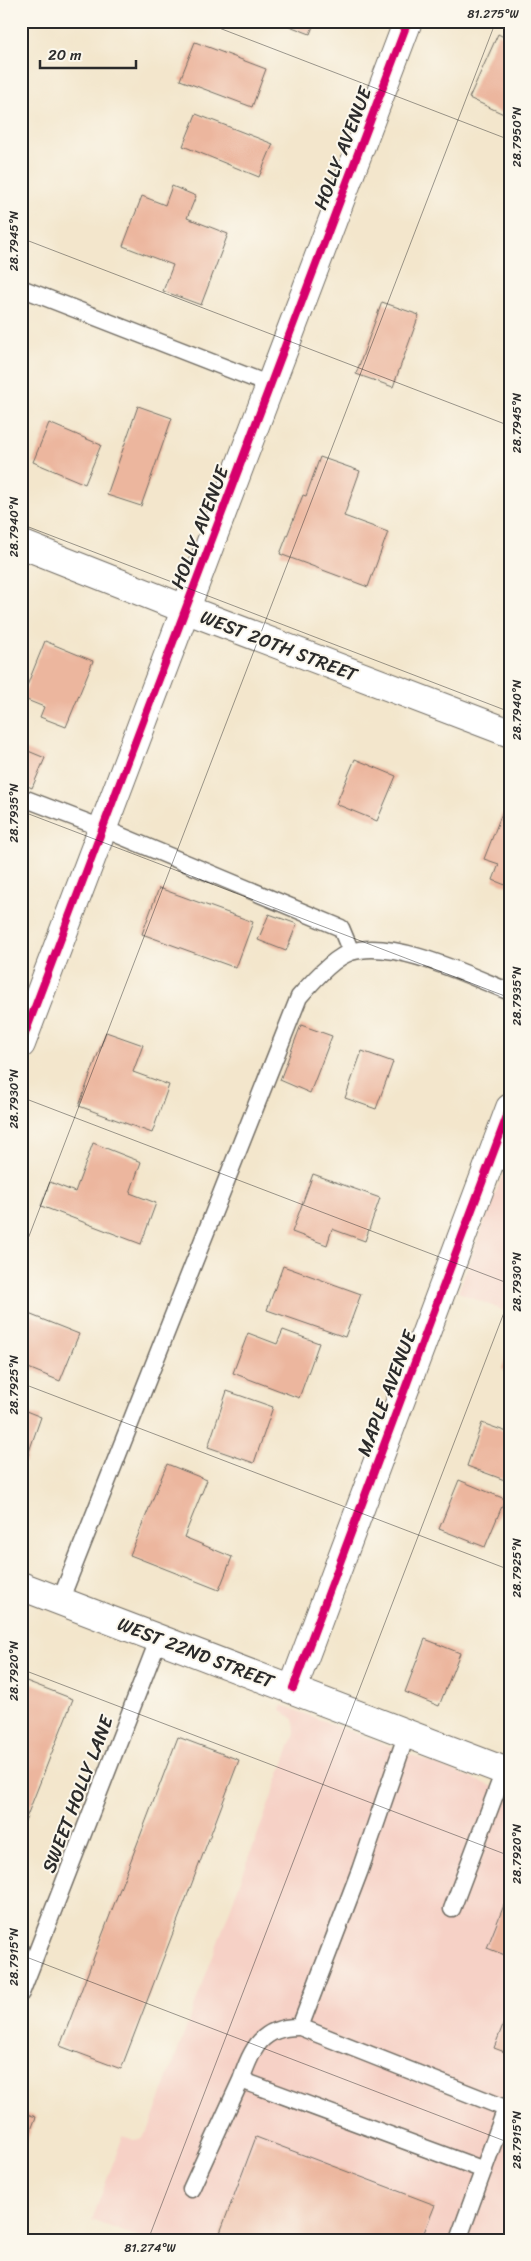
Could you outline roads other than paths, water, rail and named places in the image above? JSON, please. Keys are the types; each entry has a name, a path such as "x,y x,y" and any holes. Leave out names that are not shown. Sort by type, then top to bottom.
{"street":[{"name":"HOLLY AVENUE","path":"21,1044 408,21"},
{"name":"WEST 20TH STREET","path":"21,544 185,609 510,733"},
{"name":"MAPLE AVENUE","path":"293,1688 501,1160 510,1108"},
{"name":"WEST 22ND STREET","path":"21,1586 407,1733 508,1768"}],"lane":[{"path":"21,288 270,385"},
{"path":"21,797 102,828 340,928 350,952"},
{"path":"60,1601 299,997 319,974 350,952 379,949 425,959 510,992"},
{"name":"SWEET HOLLY LANE","path":"21,1993 159,1638"},
{"path":"300,2027 360,1870 407,1733"},
{"path":"452,1909 508,1768"},
{"path":"191,2189 241,2080 250,2056 262,2038 288,2026 300,2027 508,2109 458,2240"},
{"path":"241,2080 484,2170"}]}
